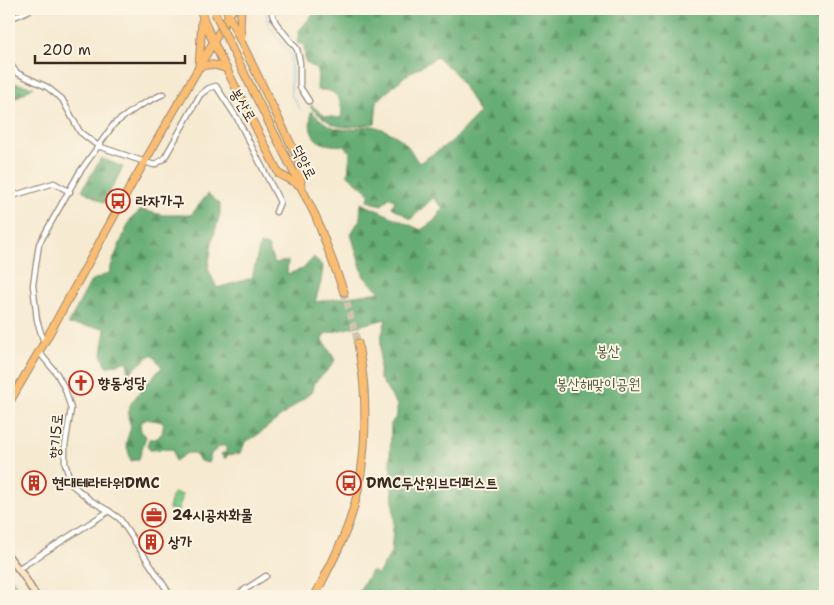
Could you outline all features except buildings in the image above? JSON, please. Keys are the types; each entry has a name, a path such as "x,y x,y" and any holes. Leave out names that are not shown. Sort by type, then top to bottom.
{"main road":[{"path":"241,9 240,28 244,46"},
{"path":"201,11 227,70 279,174 301,186"},
{"path":"199,67 202,27 201,11"},
{"name":"덕양로","path":"214,11 316,217 344,292"},
{"path":"229,11 300,163 301,186"},
{"path":"9,403 214,42 229,11"},
{"path":"199,67 206,64 219,66 227,70"},
{"path":"314,596 344,537 355,503 362,465 365,413 364,386 358,343"},
{"path":"9,557 36,596"}],"street":[{"path":"9,22 12,18 32,9"},
{"path":"275,9 272,14 276,23 297,49 300,62 300,87 309,101"},
{"path":"9,63 17,73 47,87 62,99 80,132 98,146 145,161"},
{"name":"봉산로","path":"145,161 154,164 164,160 200,94 216,86 237,118 280,202 276,212"},
{"path":"44,343 37,320 33,285 39,244 80,173 114,124 139,106 163,94"},
{"path":"9,197 54,184 70,192"},
{"name":"향기5로","path":"38,352 57,374 65,389 71,409 65,446 66,463 71,484 90,500 120,519 171,596"},
{"path":"18,569 109,511"},
{"path":"235,596 266,576"}],"green space":[{"name":"봉산","path":"314,9 825,9 825,596 356,596 371,571 378,574 391,553 394,518 390,461 391,424 397,415 397,405 379,377 381,338 386,319 324,334 323,340 335,360 329,369 313,384 313,391 256,436 245,442 241,453 227,455 224,458 221,455 226,453 226,446 220,446 211,454 209,463 200,461 194,453 187,453 175,461 173,449 150,450 147,446 149,439 156,439 162,433 164,423 147,419 140,423 141,431 146,436 139,459 131,461 126,443 131,427 128,417 130,405 162,367 152,354 128,374 128,361 106,367 102,356 105,328 68,324 91,281 109,273 130,220 141,210 163,215 191,215 208,194 220,204 220,214 212,242 208,269 217,288 252,278 260,244 268,246 274,263 288,261 287,274 303,269 314,257 323,267 315,302 380,292 364,277 351,234 360,219 361,203 421,230 434,221 443,208 433,198 411,219 392,207 395,201 390,197 382,205 367,201 370,194 348,175 350,152 345,146 321,143 314,137 311,128 311,111 324,122 336,128 348,129 372,126 388,132 405,143 419,163 451,142 479,113 457,75 437,57 405,76 377,101 375,123 347,127 334,124 311,108 311,105 325,116 341,118 342,110 339,99 330,91 317,90 318,71 305,61 304,45 297,43 299,31 313,14"},
{"path":"9,82 34,87 9,102"},
{"path":"101,158 123,167 104,203 82,190"},
{"path":"173,493 183,495 178,511 169,509"},
{"path":"9,575 25,596 12,596 9,594"}],"waterway":[{"path":"267,9 268,24 291,55 291,94 300,109"}],"tunnel":[{"path":"344,292 358,343"}],"place":[{"name":"라자가구","path":"118,201"},
{"name":"향동성당","path":"81,383"},
{"name":"현대테라타워DMC","path":"34,483"},
{"name":"DMC두산위브더퍼스트","path":"349,483"},
{"name":"24시공차화물","path":"154,515"},
{"name":"상가","path":"151,542"}],"park label":[{"name":"봉산해맞이공원","path":"598,384"}]}
